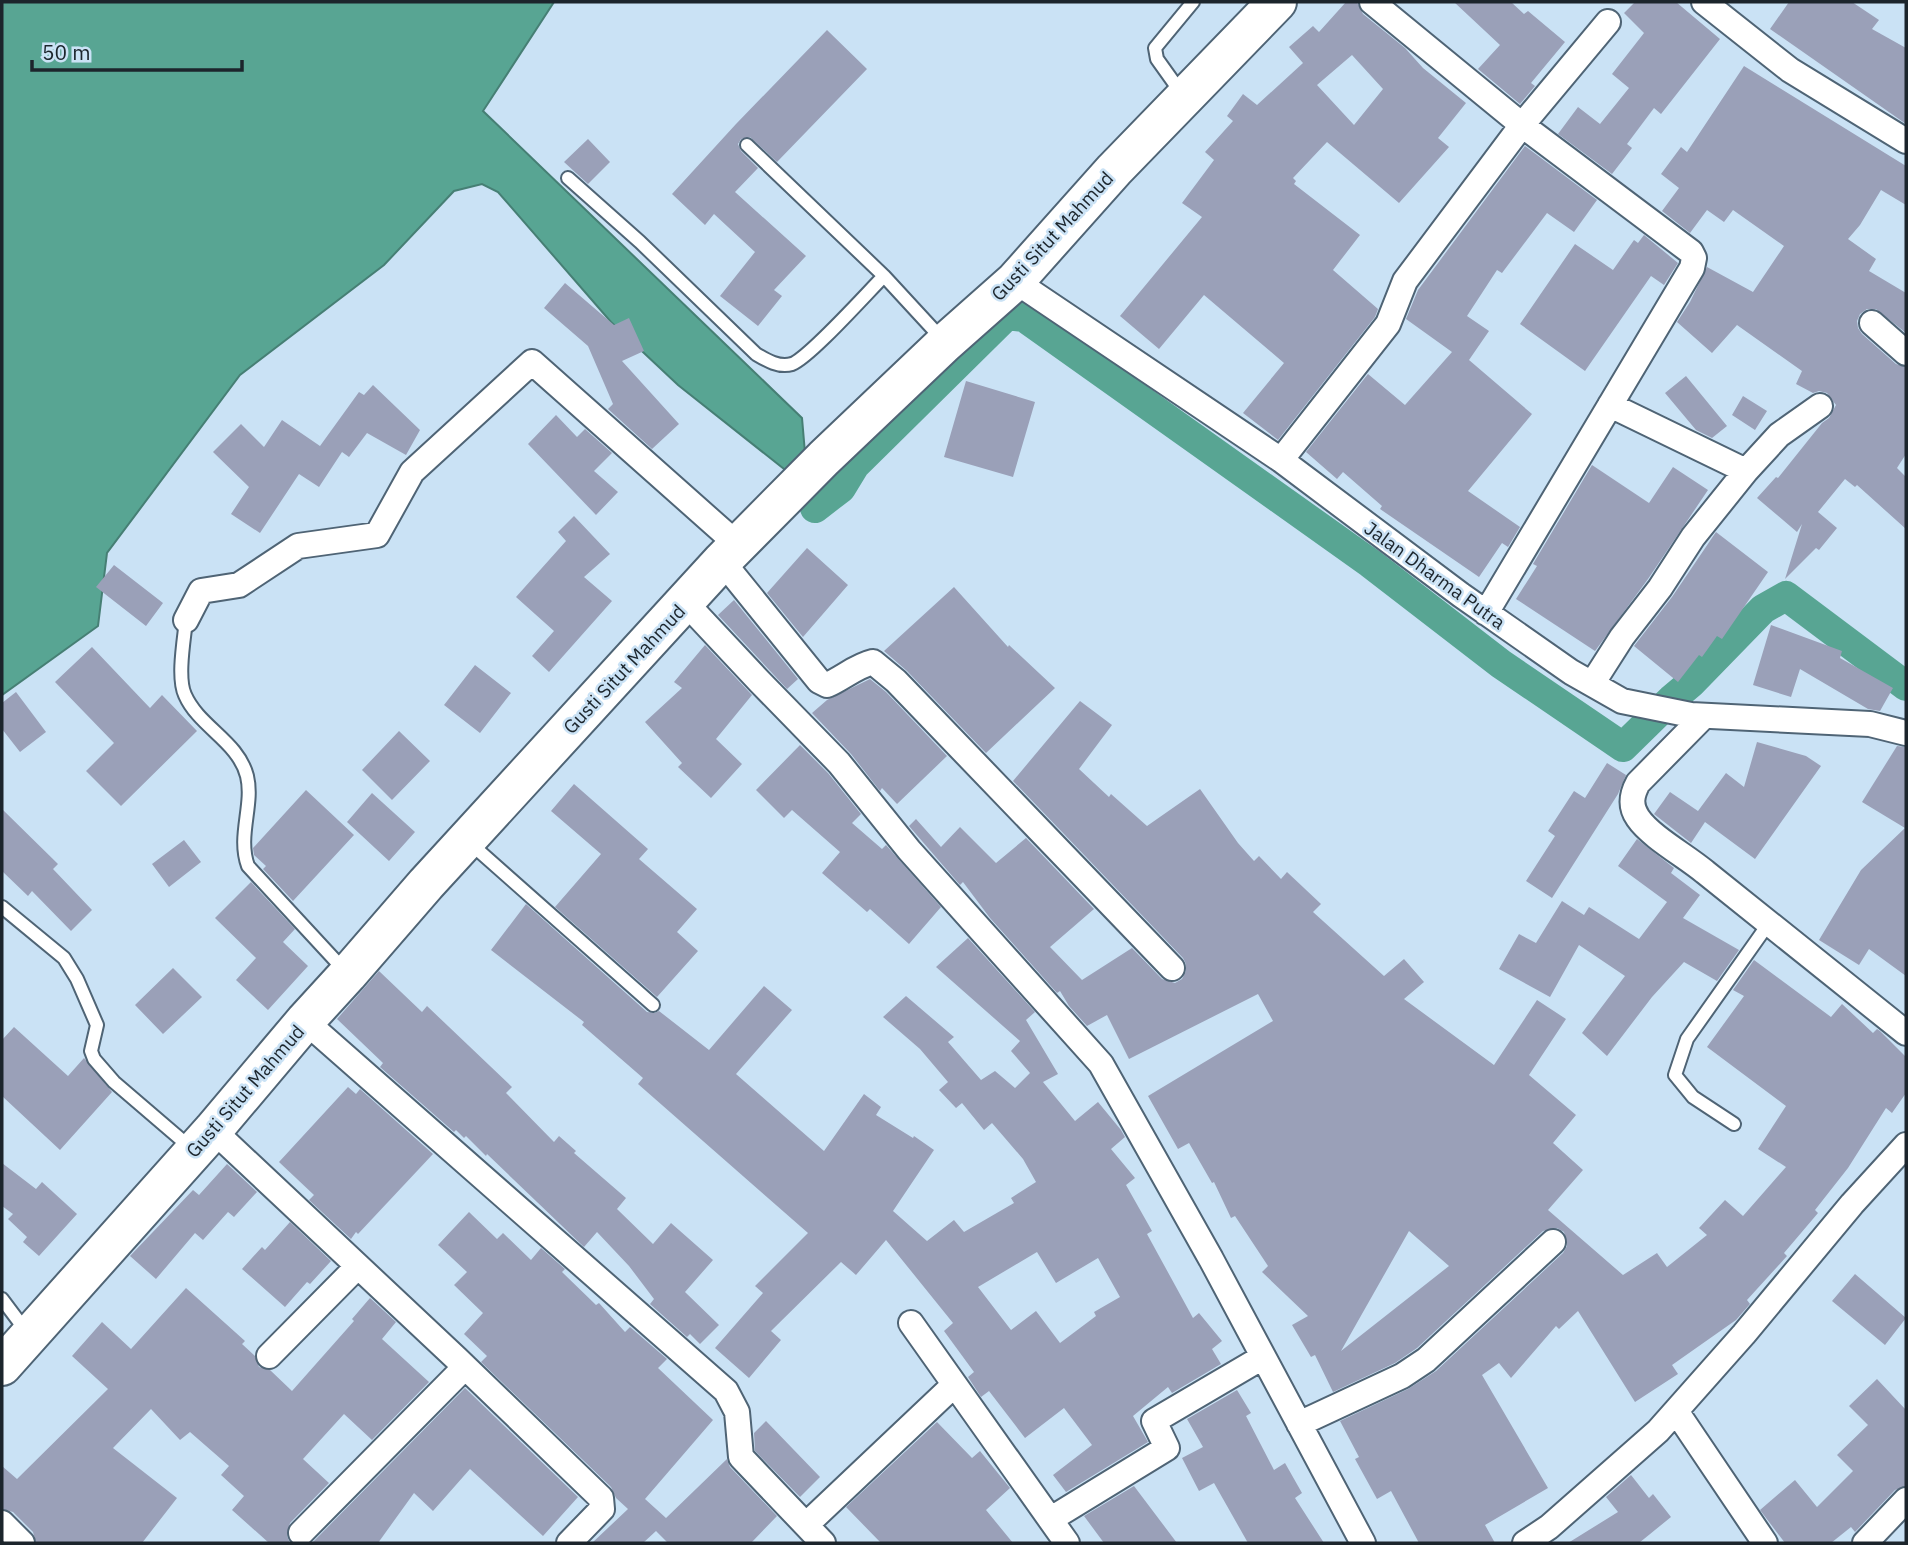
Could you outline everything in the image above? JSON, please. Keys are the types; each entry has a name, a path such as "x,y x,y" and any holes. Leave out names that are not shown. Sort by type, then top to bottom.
{"highway":[{"name":"Gusti Situt Mahmud","path":"2,1366 204,1140 426,884 741,542 824,458 945,343 1015,281 1114,170 1277,2"}],"street":[{"path":"1372,2 1522,125 1691,252 1695,258 1692,268 1486,613"},
{"path":"1704,2 1790,70 1906,141"},
{"path":"1281,460 1388,324 1405,281 1522,125 1608,22"},
{"name":"Jalan Dharma Putra","path":"1015,281 1281,460 1486,613 1570,672 1622,701 1697,716 1870,724 1906,733"},
{"path":"1872,323 1906,353"},
{"path":"186,620 201,590 239,586 298,546 377,535 412,472 532,362 741,542 819,681 827,685 845,677 860,665 873,662 896,681 1172,968"},
{"path":"1610,405 1746,471"},
{"path":"1592,684 1693,537 1746,471 1779,435 1820,406"},
{"path":"685,602 839,763 909,850 1101,1064 1212,1259 1363,1543"},
{"path":"1697,716 1638,783 1632,794 1632,803 1638,818 1661,840 1906,1033"},
{"path":"305,1021 726,1391 737,1412 741,1457 824,1543"},
{"path":"204,1140 358,1266 601,1498 602,1510 569,1543"},
{"path":"1525,1543 1549,1527 1658,1431 1744,1335 1852,1204 1906,1145"},
{"path":"1299,1424 1402,1376 1426,1360 1553,1242"},
{"path":"269,1356 358,1266"},
{"path":"911,1322 1067,1543"},
{"path":"1051,1519 1167,1448 1154,1421 1264,1357"},
{"path":"301,1533 465,1367"},
{"path":"806,1525 954,1385"},
{"path":"1676,1411 1765,1543"},
{"path":"1865,1543 1906,1500"},
{"path":"2,1523 22,1543"}],"lane":[{"path":"1184,97 1157,60 1155,48 1193,2"},
{"path":"747,145 884,276 945,343"},
{"path":"568,178 640,242 756,354 772,364 791,364 808,353 884,276"},
{"path":"186,620 182,656 184,695 200,718 220,734 243,763 248,779 243,843 248,866 348,975"},
{"path":"467,840 653,1005"},
{"path":"2,907 64,958 77,979 97,1025 91,1051 93,1059 114,1082 204,1140"},
{"path":"1734,1124 1693,1097 1675,1075 1686,1039 1769,923"},
{"path":"2,1299 28,1334"}],"shaded area":[{"path":"2,2 554,2 483,111 802,418 808,488 678,385 611,322 498,192 482,184 454,191 384,265 240,375 107,553 98,626 2,695"}],"building":[{"path":"1346,2 1357,2 1363,14 1466,103 1438,138 1449,147 1399,203 1327,142 1293,178 1296,181 1294,184 1360,235 1333,270 1378,309 1375,317 1278,440 1243,413 1284,363 1204,295 1159,349 1120,316 1202,217 1182,203 1214,160 1205,152 1233,121 1227,116 1243,94 1257,105 1303,63 1289,47 1313,26 1319,32","holes":["1352,55 1383,89 1354,125 1317,85"]},
{"path":"1454,2 1511,2 1524,14 1528,11 1565,42 1531,83 1535,86 1520,104 1478,69 1500,45"},
{"path":"1635,2 1676,2 1720,39 1661,114 1654,108 1627,144 1632,148 1612,174 1558,134 1578,107 1600,124 1629,88 1612,74 1644,33 1624,13"},
{"path":"1789,2 1852,2 1879,20 1872,29 1906,48 1906,124 1770,29"},
{"path":"827,30 867,69 777,162 750,137 741,139 738,144 741,151 758,168 735,192 806,256 774,290 782,296 758,326 720,296 755,252 714,214 705,225 672,194"},
{"path":"1744,66 1906,166 1906,205 1881,190 1860,225 1848,239 1876,259 1869,271 1906,293 1906,333 1876,309 1867,309 1860,314 1857,321 1862,334 1896,364 1906,367 1906,454 1897,468 1906,477 1906,529 1857,485 1855,487 1845,479 1818,512 1837,528 1819,550 1816,548 1785,579 1802,524 1797,532 1757,498 1776,477 1778,478 1829,418 1836,405 1827,393 1813,393 1796,384 1802,371 1737,325 1712,353 1677,322 1707,267 1753,292 1784,246 1733,210 1724,222 1707,210 1690,233 1662,211 1679,188 1661,174 1681,147 1687,152"},
{"path":"588,139 610,162 588,184 564,162"},
{"path":"1525,146 1597,200 1574,232 1547,213 1502,273 1497,270 1467,316 1489,331 1469,360 1532,414 1468,491 1520,527 1508,547 1502,543 1479,577 1380,509 1382,506 1343,472 1337,479 1306,452 1368,374 1405,405 1452,352 1406,319 1418,290"},
{"path":"1644,235 1678,263 1664,285 1651,276 1585,371 1520,324 1575,244 1613,270 1634,240 1638,243"},
{"path":"565,283 614,325 629,318 644,351 622,361 679,424 652,449 608,409 613,404 588,346 544,308"},
{"path":"1686,376 1727,426 1712,438 1696,430 1665,393"},
{"path":"966,381 1035,402 1013,477 944,457"},
{"path":"373,385 420,430 406,455 367,433 349,457 342,452 319,487 299,474 260,533 231,514 249,487 213,452 241,424 264,447 282,420 320,446 359,392 364,395"},
{"path":"1743,396 1767,411 1755,430 1732,415"},
{"path":"556,415 577,437 585,429 612,453 594,471 618,492 596,515 528,444"},
{"path":"1592,465 1649,503 1673,467 1708,490 1595,651 1516,599 1537,566 1533,564"},
{"path":"574,516 610,554 584,577 612,601 549,672 532,656 554,631 516,597 566,541 558,532"},
{"path":"1716,532 1768,572 1722,639 1717,636 1702,657 1699,655 1678,682 1634,646 1672,597"},
{"path":"807,548 848,585 803,637 767,593"},
{"path":"114,565 163,603 146,626 96,587"},
{"path":"954,587 1008,647 1009,645 1055,688 986,753 907,671 884,651"},
{"path":"734,600 798,679 787,689 718,615"},
{"path":"1771,625 1842,651 1840,658 1893,688 1880,711 1868,709 1800,669 1791,697 1753,685"},
{"path":"705,645 752,695 716,739 742,764 711,798 678,767 682,763 645,722 682,688 674,682"},
{"path":"92,647 150,708 162,695 197,731 121,806 86,771 114,743 55,682"},
{"path":"475,665 511,693 480,733 444,705"},
{"path":"870,679 886,692 947,756 897,804 882,788 880,791 851,754 812,713 827,700"},
{"path":"16,692 46,732 20,752 2,729 2,703"},
{"path":"1080,701 1112,725 1079,769 1109,797 1111,794 1147,826 1200,789 1254,861 1259,856 1281,879 1287,872 1321,904 1313,912 1384,976 1404,959 1424,982 1404,999 1494,1065 1537,1000 1566,1019 1529,1075 1576,1115 1553,1143 1583,1170 1548,1210 1623,1275 1657,1253 1667,1267 1707,1235 1699,1228 1725,1200 1743,1216 1786,1167 1758,1149 1786,1106 1707,1047 1744,996 1733,990 1754,960 1831,1017 1842,1004 1873,1033 1877,1029 1880,1031 1906,1057 1906,1093 1892,1113 1886,1108 1848,1168 1815,1210 1818,1213 1784,1253 1787,1256 1747,1300 1750,1304 1736,1320 1672,1365 1678,1374 1635,1402 1578,1311 1559,1329 1556,1326 1511,1378 1499,1363 1482,1375 1548,1488 1485,1525 1495,1543 1419,1543 1391,1491 1377,1499 1355,1459 1359,1457 1340,1421 1408,1389 1436,1371 1563,1253 1567,1246 1564,1232 1557,1228 1543,1231 1417,1348 1395,1363 1333,1392 1315,1355 1311,1357 1292,1325 1308,1316 1262,1272 1268,1266 1235,1216 1231,1218 1214,1182 1212,1183 1189,1143 1178,1149 1148,1096 1273,1021 1258,994 1129,1059 1107,1015 1087,1026 1060,991 1057,993 990,918 963,882 960,885 909,826 916,819 941,847 960,827 996,863 1026,838 1094,909 1050,947 1082,980 1132,948 1162,979 1175,983 1182,979 1186,964 1013,781","holes":["1409,1231 1449,1266 1341,1351"]},
{"path":"399,731 430,761 392,800 362,770"},
{"path":"1757,742 1806,756 1821,766 1755,859 1705,822 1691,843 1654,814 1670,792 1698,811 1726,773 1744,787"},
{"path":"800,745 828,773 861,814 852,823 882,849 886,845 941,907 909,944 870,909 867,912 822,873 840,852 792,810 784,818 756,790"},
{"path":"1897,746 1906,747 1906,976 1869,949 1859,965 1819,940 1861,870 1905,828 1862,802"},
{"path":"1607,763 1626,775 1618,794 1552,898 1526,881 1555,836 1548,831 1574,791 1585,798"},
{"path":"574,784 648,849 639,859 697,909 677,932 698,951 657,997 555,907 601,854 551,811"},
{"path":"306,790 354,835 293,901 263,869 266,866 254,855 253,848"},
{"path":"372,793 415,832 389,861 347,822"},
{"path":"2,809 58,864 53,869 92,910 71,931 32,891 28,896 2,871"},
{"path":"1637,839 1674,868 1671,873 1700,895 1683,918 1739,950 1717,981 1684,962 1652,997 1607,1056 1582,1033 1625,976 1579,945 1550,997 1499,969 1519,934 1536,943 1562,901 1584,915 1589,907 1639,939 1667,902 1618,866"},
{"path":"184,840 201,862 169,887 152,864"},
{"path":"251,882 295,929 283,942 308,966 268,1010 236,980 256,958 215,918"},
{"path":"526,904 647,1012 659,1011 709,1050 764,986 792,1010 736,1074 824,1151 864,1094 881,1107 876,1115 934,1150 893,1211 927,1241 954,1220 964,1232 1014,1203 1011,1198 1036,1182 1023,1159 992,1123 984,1130 962,1103 956,1108 939,1090 948,1082 920,1049 883,1017 906,996 954,1037 948,1042 981,1080 995,1071 1015,1088 1030,1073 1011,1051 1020,1041 936,967 968,938 1035,1012 1026,1020 1058,1074 1043,1082 1075,1121 1098,1102 1121,1130 1125,1137 1111,1149 1135,1178 1126,1185 1152,1231 1147,1234 1193,1318 1199,1313 1222,1341 1212,1349 1221,1364 1172,1393 1168,1387 1133,1416 1148,1442 1066,1492 1053,1475 1092,1445 1064,1408 1025,1438 989,1391 981,1397 968,1377 974,1372 944,1331 953,1323 886,1240 856,1275 841,1262 771,1331 781,1340 749,1378 715,1348 763,1293 755,1286 808,1233 638,1084 643,1078 582,1025 584,1022 491,950","holes":["1037,1252 1056,1283 1098,1258 1120,1297 1094,1312 1096,1316 1060,1343 1036,1311 1011,1330 978,1287"]},
{"path":"173,968 202,997 163,1034 135,1005"},
{"path":"379,971 422,1012 427,1006 512,1087 506,1093 554,1142 559,1136 576,1151 574,1153 626,1198 617,1209 653,1244 671,1223 713,1260 685,1292 719,1325 700,1344 690,1334 687,1337 650,1304 654,1299 629,1266 597,1232 584,1247 487,1154 486,1156 466,1136 464,1138 456,1130 454,1132 380,1067 383,1063 337,1019"},
{"path":"14,1027 68,1076 84,1058 112,1092 60,1150 2,1096 2,1040"},
{"path":"348,1087 356,1094 360,1089 433,1154 351,1239 309,1200 314,1195 279,1162"},
{"path":"2,1163 36,1189 42,1182 77,1214 39,1256 23,1242 27,1237 8,1219 13,1214 2,1206"},
{"path":"227,1164 257,1192 234,1217 228,1212 203,1240 195,1233 156,1279 130,1256 193,1190 199,1195"},
{"path":"469,1212 497,1239 503,1233 531,1260 541,1248 565,1269 562,1272 596,1305 599,1303 625,1332 630,1327 667,1359 658,1368 713,1420 645,1499 666,1518 727,1459 730,1467 777,1516 751,1543 668,1543 656,1531 643,1543 592,1543 628,1509 616,1498 611,1487 481,1362 487,1356 464,1334 483,1313 454,1285 467,1272 438,1245"},
{"path":"290,1222 331,1261 310,1284 307,1282 285,1307 242,1269 262,1247 265,1250"},
{"path":"1855,1274 1906,1318 1885,1345 1832,1301"},
{"path":"186,1288 245,1341 242,1344 255,1356 259,1367 270,1370 292,1391 354,1321 352,1319 370,1298 396,1322 382,1339 429,1382 372,1440 344,1414 303,1459 329,1483 290,1523 287,1536 290,1543 269,1543 232,1510 244,1496 221,1475 229,1466 190,1432 180,1440 151,1409 113,1448 177,1498 142,1543 36,1543 33,1532 13,1512 2,1509 2,1466 17,1479 108,1389 72,1356 102,1322 131,1349"},
{"path":"1877,1379 1906,1410 1906,1486 1895,1490 1855,1532 1851,1527 1831,1543 1785,1543 1760,1510 1795,1480 1817,1507 1853,1471 1837,1455 1868,1425 1849,1406"},
{"path":"465,1388 578,1497 543,1536 470,1469 433,1511 414,1493 378,1543 312,1543"},
{"path":"1237,1390 1251,1413 1246,1416 1274,1470 1285,1463 1302,1493 1295,1498 1324,1543 1248,1543 1214,1483 1199,1491 1182,1458 1203,1447 1187,1419"},
{"path":"766,1421 820,1477 800,1497 755,1451 754,1433"},
{"path":"937,1422 972,1458 980,1451 1010,1488 986,1510 1013,1543 881,1543 846,1507"},
{"path":"1631,1475 1649,1498 1653,1494 1671,1517 1639,1543 1568,1543 1618,1512 1606,1497"},
{"path":"1134,1486 1177,1543 1104,1543 1084,1516"}],"waterway":[{"path":"808,488 815,508 841,488 855,465 1007,315 1024,317 1370,563 1501,664 1623,747 1691,683 1763,609 1786,596 1906,686"}]}
